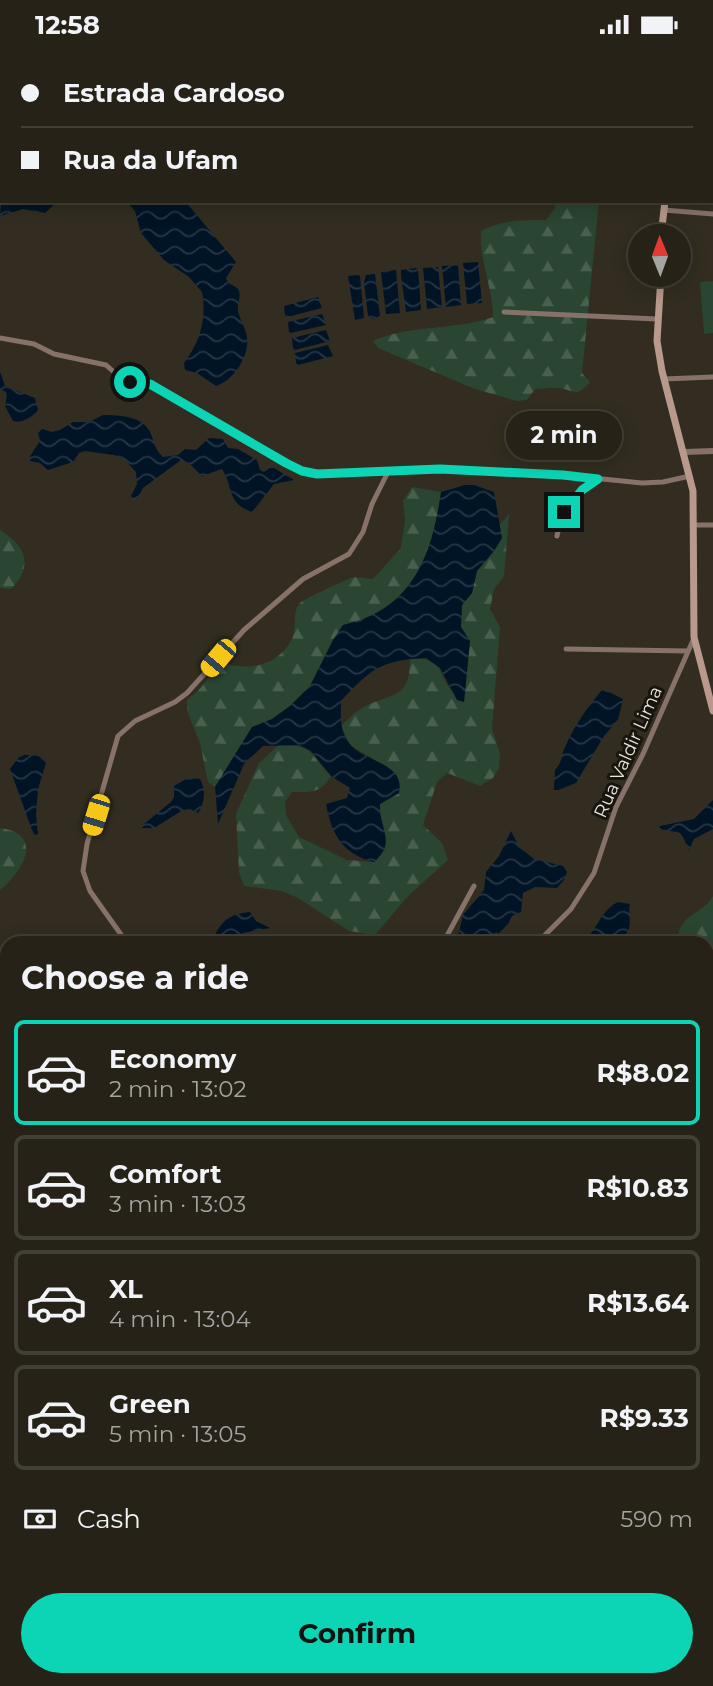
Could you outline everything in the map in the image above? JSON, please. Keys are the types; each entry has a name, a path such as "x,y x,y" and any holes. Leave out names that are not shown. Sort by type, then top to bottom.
{"main road":[{"path":"662,224 665,203"},
{"path":"660,287 657,341 695,501 694,637 713,711"}],"street":[{"path":"664,210 713,214"},
{"path":"504,312 657,319"},
{"path":"0,338 34,344 54,354 106,365 124,381 148,382 302,471 331,474 389,470 515,472 655,483 690,476"},
{"path":"664,379 713,377"},
{"path":"685,452 713,451"},
{"path":"122,936 90,891 83,871 87,844 118,736 135,721 175,702 187,693 244,630 303,579 349,554 363,532 372,504 389,470"},
{"path":"557,536 564,512 572,499 598,479"},
{"path":"695,525 713,525"},
{"name":"Rua Valdir Lima","path":"544,936 571,909 594,873 616,807 643,754 694,637"},
{"path":"566,649 688,651"},
{"path":"447,936 474,885"}],"green space":[{"path":"556,203 599,203 582,373 590,382 581,390 576,392 556,388 535,389 527,400 517,401 475,389 378,348 373,341 387,336 493,317 481,231 504,223 546,220"},
{"path":"713,281 713,333 704,334 700,282"},
{"path":"412,487 441,492 432,538 414,577 402,593 386,607 367,618 343,625 310,686 272,719 252,727 215,787 208,782 200,743 187,711 187,700 198,691 221,662 252,666 271,661 279,655 292,639 296,610 301,602 351,578 373,579 401,548 405,520 403,501"},
{"path":"509,515 504,576 494,589 490,609 500,627 492,729 500,754 499,768 493,778 480,786 447,773 437,782 423,825 442,843 448,860 409,895 375,935 349,931 298,898 282,891 244,886 239,872 236,814 259,763 279,745 305,749 331,776 319,789 292,792 285,802 286,815 299,837 347,860 374,862 384,851 386,843 380,821 380,804 399,793 383,765 350,745 341,726 362,708 403,689 407,682 410,659 429,660 438,666 451,690 464,702 470,642 461,627 462,605 472,593 477,571 502,538 498,526"},
{"path":"0,530 16,543 24,557 23,572 11,589 0,588"},
{"path":"0,828 17,833 26,847 18,871 0,890"},
{"path":"713,896 713,936 679,936 685,921"}],"water":[{"path":"1,203 56,203 45,213 23,209 0,216"},
{"path":"128,203 187,203 236,262 226,278 239,291 238,311 246,334 246,352 234,373 216,386 197,373 185,370 184,363 194,347 203,321 202,292 189,277 164,260 141,233 135,211"},
{"path":"478,262 482,303 467,304 463,263"},
{"path":"458,265 461,305 446,307 442,266"},
{"path":"438,267 442,307 427,309 423,268"},
{"path":"416,268 421,310 406,312 401,270"},
{"path":"396,270 400,313 386,314 381,272"},
{"path":"375,274 380,316 373,319 368,316 364,282 366,275"},
{"path":"358,275 364,318 355,320 348,276"},
{"path":"318,297 322,308 287,317 285,315 284,306"},
{"path":"322,314 326,325 289,332 288,322"},
{"path":"326,330 330,341 295,350 293,348 292,338"},
{"path":"328,345 333,356 298,365 296,363 295,353"},
{"path":"0,371 5,386 35,398 38,410 23,421 13,421 5,406 7,395 0,390"},
{"path":"103,415 129,417 142,423 147,427 163,457 178,455 185,449 196,450 209,438 223,439 228,448 238,449 257,460 260,470 264,472 274,468 294,480 274,484 252,512 234,499 222,469 202,476 189,463 181,460 143,488 137,499 133,499 131,496 137,484 136,472 123,458 85,451 79,453 73,462 48,470 40,463 30,461 30,456 40,441 38,433 42,429 52,432 73,422 89,422"},
{"path":"474,485 494,492 502,538 477,571 472,593 462,605 461,627 470,641 464,702 457,700 440,668 426,658 398,661 378,668 341,701 342,728 349,743 390,769 399,783 399,793 380,804 386,841 381,855 374,862 363,859 341,842 332,825 326,804 347,798 350,788 331,776 311,751 299,745 263,746 244,764 218,824 215,787 252,727 272,719 310,686 343,625 367,618 402,593 414,577 432,538 441,492"},
{"path":"605,690 623,699 618,720 604,736 576,783 554,790 555,770 569,738 591,704 601,691"},
{"path":"34,755 46,763 38,789 38,834 35,835 10,769 18,758"},
{"path":"188,778 200,779 203,787 203,800 198,813 190,809 183,810 154,828 139,828 171,802 174,786"},
{"path":"713,800 713,829 694,839 689,850 679,832 658,829 660,826 694,819"},
{"path":"511,831 519,847 534,859 563,866 567,872 557,888 535,887 523,893 521,912 512,916 498,934 458,936 463,915 484,890 486,872 499,856"},
{"path":"618,902 630,904 630,925 626,934 588,936 607,911"},
{"path":"250,912 256,921 270,928 243,933 241,936 215,936 225,921 235,915"}],"route":[{"path":"130,382 148,382 257,447 309,473 440,469 598,479 572,499 564,512"}]}
